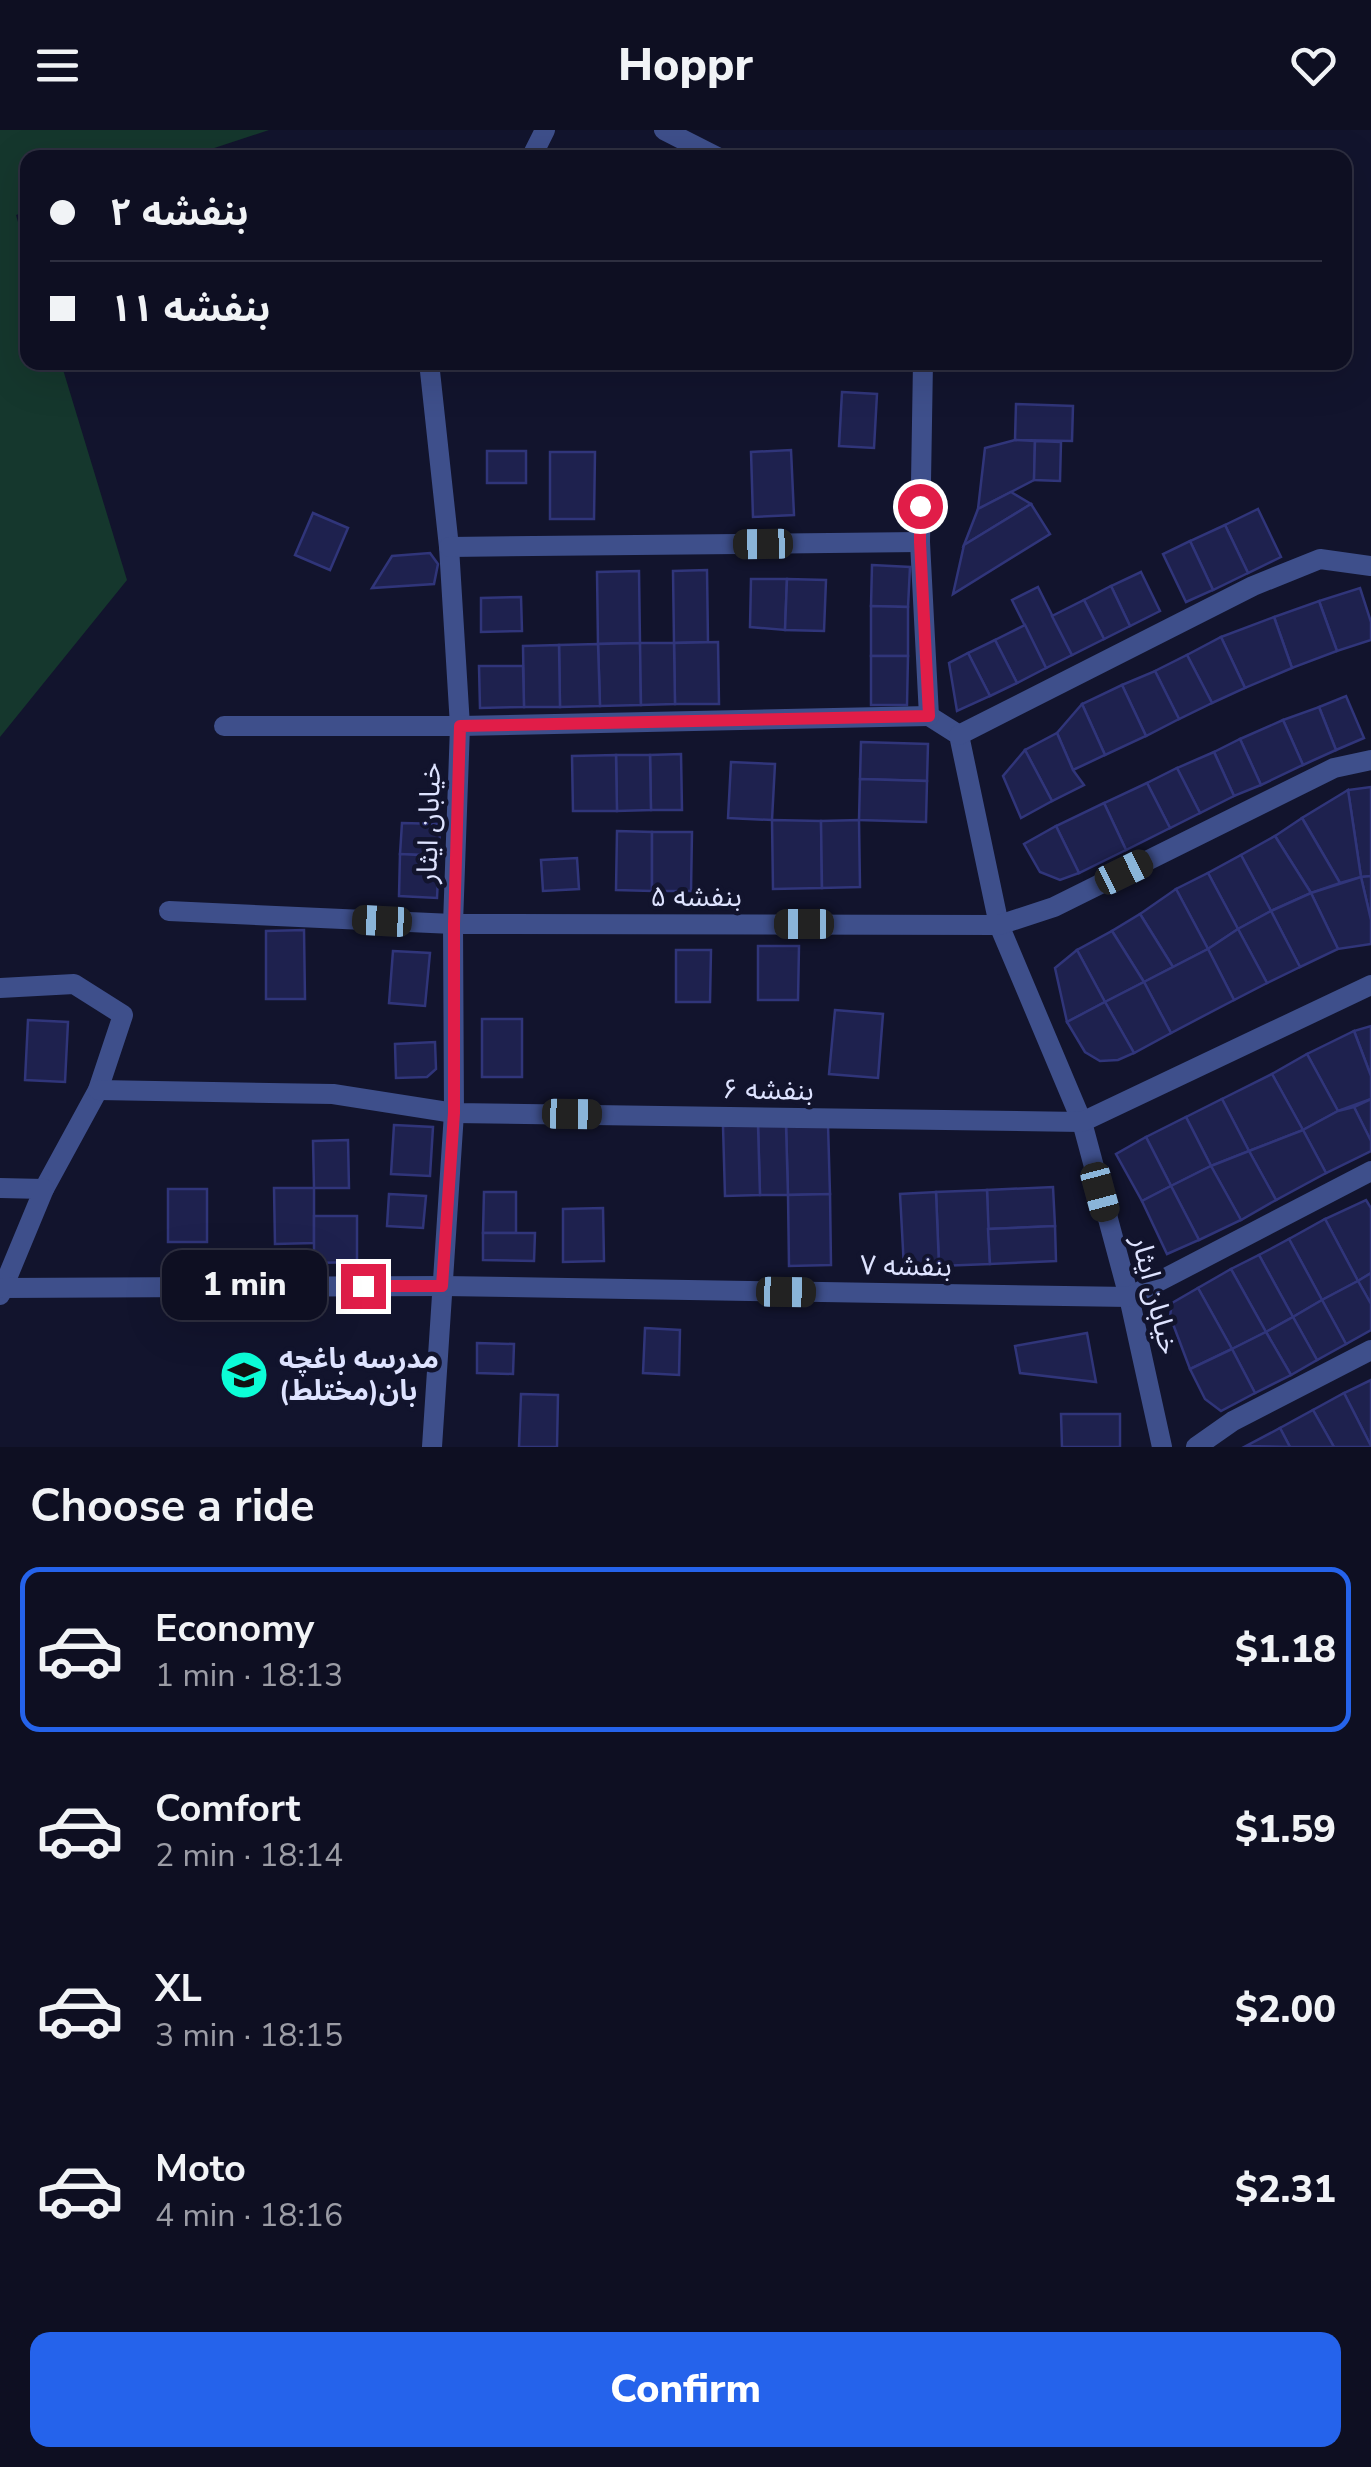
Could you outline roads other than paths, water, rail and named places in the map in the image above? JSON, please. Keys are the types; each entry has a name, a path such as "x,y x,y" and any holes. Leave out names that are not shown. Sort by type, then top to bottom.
{"street":[{"path":"664,130 703,150"},
{"name":"خیابان ایثار","path":"430,370 449,546 460,726 454,1113 432,1447"},
{"path":"923,370 920,542 929,716"},
{"path":"449,546 920,542"},
{"path":"224,726 460,726 929,716 959,735 1253,586 1320,559 1371,566"},
{"name":"خیابان ایثار","path":"959,735 999,925 1082,1122 1162,1447"},
{"name":"بنفشه ۵","path":"168,911 454,924 999,925 1054,906 1334,768 1371,760"},
{"path":"0,988 74,984 123,1015 98,1090 44,1189 2,1292"},
{"path":"1082,1122 1371,985"},
{"name":"بنفشه ۶","path":"98,1090 333,1094 454,1113 1082,1122"},
{"path":"1128,1297 1371,1171"},
{"path":"0,1188 44,1189"},
{"name":"بنفشه ۷","path":"2,1292 442,1286 1128,1297"},
{"path":"1196,1447 1233,1421 1371,1350"}],"place":[{"name":"مدرسه باغچه بان(مختلط)","path":"244,1375"}]}
